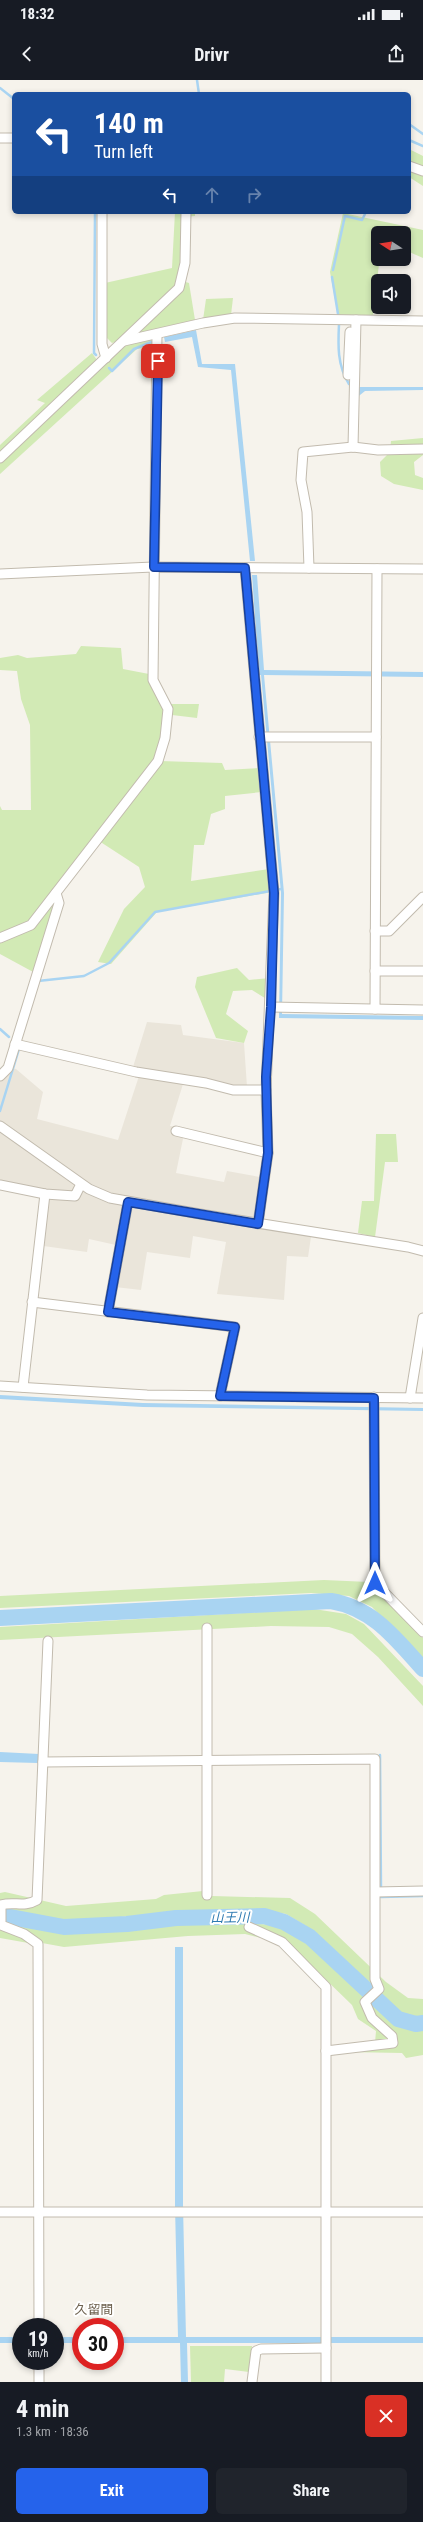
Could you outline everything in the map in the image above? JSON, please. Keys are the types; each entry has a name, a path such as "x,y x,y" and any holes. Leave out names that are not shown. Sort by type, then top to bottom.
{"street":[{"path":"0,138 12,138"},
{"path":"411,167 423,171"},
{"path":"102,214 102,344 106,358"},
{"path":"0,458 179,288 185,263 186,214"},
{"path":"124,341 235,318 423,320"},
{"path":"348,375 353,320"},
{"path":"353,320 353,447"},
{"path":"0,938 31,925 158,761 165,738 168,709 153,680 157,334"},
{"path":"309,568 307,512 301,480 303,452 353,447 378,450 423,449"},
{"path":"0,574 154,567 423,569"},
{"path":"245,568 274,891 271,1007 267,1037 266,1090 268,1153 258,1224"},
{"path":"375,1009 377,569"},
{"path":"259,737 376,737"},
{"path":"0,1076 8,1068 59,903 56,893"},
{"path":"375,931 389,931 423,896"},
{"path":"375,971 423,971"},
{"path":"271,1007 423,1010"},
{"path":"15,1044 136,1072 206,1083 233,1090 266,1090"},
{"path":"1,1130 98,1194 128,1202 408,1247 423,1251"},
{"path":"176,1131 268,1153"},
{"path":"0,1185 45,1194 75,1196 81,1184"},
{"path":"23,1387 45,1194"},
{"path":"108,1312 128,1202"},
{"path":"32,1302 235,1327 220,1396"},
{"path":"410,1398 423,1318"},
{"path":"0,1386 147,1395 374,1401 423,1398"},
{"path":"374,1401 375,1583 423,1632"},
{"path":"206,1628 207,1895"},
{"path":"39,2318 38,1944 24,1934 1,1925 1,1905 10,1902 28,1905 37,1900 48,1641"},
{"path":"43,1762 376,1759 376,1979 379,1989 365,2002 372,2018 392,2036 393,2042 326,2051"},
{"path":"376,1892 423,1891"},
{"path":"249,1927 282,1942 326,1987 326,2382"},
{"path":"0,2212 423,2212"},
{"path":"252,2382 256,2351 261,2349 326,2343"},
{"path":"39,2370 39,2382"}],"shaded area":[{"path":"147,1022 181,1025 183,1035 244,1043 247,1087 240,1095 183,1084 170,1126 185,1129 176,1173 224,1182 227,1171 260,1177 254,1217 311,1237 308,1257 287,1256 284,1300 217,1294 226,1242 193,1236 190,1258 147,1252 141,1290 115,1287 116,1245 89,1239 87,1252 36,1245 43,1196 0,1189 0,1071 6,1067 16,1069 43,1092 37,1119 118,1140 139,1076 133,1067"}],"green space":[{"path":"411,150 423,156 423,186 411,178"},
{"path":"175,214 195,214 195,216 183,217 181,260 176,279 189,283 195,320 138,334 112,343 107,338 105,283 172,268"},
{"path":"343,214 404,226 371,226 371,266 379,266 378,274 371,274 371,314 373,314 373,316 338,316 330,272"},
{"path":"411,227 423,230 423,258 411,253"},
{"path":"233,298 231,315 203,320 206,299"},
{"path":"151,337 153,346 137,349 0,474 0,445 45,403 37,400 92,353 102,367 130,342"},
{"path":"423,438 423,455 414,462 415,475 423,478 423,490 394,484 381,476 380,462 390,452 391,441"},
{"path":"81,646 121,648 123,669 149,674 159,697 164,715 161,745 157,758 28,922 0,935 0,806 2,810 31,810 30,725 21,699 17,671 0,670 0,658 18,655 27,658 76,654"},
{"path":"171,704 199,704 197,718 172,715"},
{"path":"160,761 222,763 225,770 260,768 262,792 225,796 225,809 211,814 204,845 194,845 191,881 269,869 272,892 157,912 111,964 98,962 124,909 145,887 139,867 99,841"},
{"path":"52,903 55,905 35,973 0,954 0,941 9,939"},
{"path":"237,968 249,980 270,978 268,1000 252,990 233,991 226,1014 248,1031 244,1043 216,1038 195,987 197,977"},
{"path":"376,1134 396,1134 398,1162 385,1162 375,1237 358,1233 362,1201 374,1201"},
{"path":"324,1580 369,1582 423,1638 423,1661 372,1607 349,1596 311,1593 0,1608 0,1596"},
{"path":"314,1609 346,1614 364,1624 423,1686 423,1706 378,1657 352,1634 329,1627 271,1626 0,1640 0,1627"},
{"path":"203,1891 212,1896 290,1898 315,1914 386,1982 408,1998 423,1999 423,2019 401,2014 377,1997 378,1992 306,1926 286,1914 265,1910 177,1913 62,1921 0,1909 0,1893 5,1892 66,1906 156,1899 164,1895"},
{"path":"0,1920 58,1933 194,1921 278,1925 296,1932 391,2022 414,2030 423,2029 423,2055 406,2058 402,2053 347,2052 375,2043 376,2031 358,2019 352,2005 285,1940 278,1942 245,1934 188,1936 64,1947 42,1943 34,1944 0,1938"},
{"path":"190,2346 252,2346 249,2372 225,2369 224,2382 191,2382"}],"water":[{"path":"196,330 202,364 235,364 255,561 250,561 231,370 198,367 192,337 165,342 164,337"},
{"path":"357,387 423,387 423,390 365,391 355,399"},
{"path":"252,575 257,575 264,670 423,672 423,677 264,675 284,893 282,1014 423,1016 423,1020 279,1018 281,893 261,675 259,675"},
{"path":"0,1395 143,1403 423,1408 423,1411 143,1407 0,1399"},
{"path":"0,1752 39,1754 38,1763 0,1762"},
{"path":"175,1947 183,1947 183,2206 186,2337 423,2337 423,2343 187,2343 188,2382 181,2382 180,2343 124,2343 124,2337 178,2337 175,2206"},
{"path":"0,2337 12,2337 12,2343 0,2343"},
{"path":"64,2337 72,2337 72,2343 64,2343"}],"waterway":[{"path":"197,80 199,92"},
{"path":"0,88 12,97"},
{"path":"411,125 423,134"},
{"path":"411,141 423,146"},
{"path":"95,214 94,353 96,355"},
{"path":"333,270 345,216 362,220 365,214"},
{"path":"332,277 338,314"},
{"path":"339,324 340,362 349,384"},
{"path":"109,368 112,371 134,349 151,342"},
{"path":"38,981 84,976 109,963 155,912 281,889"},
{"path":"0,1029 9,1037"},
{"path":"0,1111 19,1049"},
{"path":"0,1618 331,1601 359,1610 383,1626 423,1669"},
{"path":"380,1755 381,1888"},
{"path":"381,1897 423,1896"},
{"name":"山王川","path":"0,1915 64,1927 127,1924 176,1918 264,1916 284,1922 310,1937 398,2019 416,2024 423,2023"}],"district":[{"name":"久留間","path":"94,2309"}],"route":[{"path":"158,361 154,567 245,568 274,893 271,1007 267,1037 266,1077 268,1153 258,1224 128,1202 108,1312 235,1327 220,1396 374,1398 375,1583"}]}
